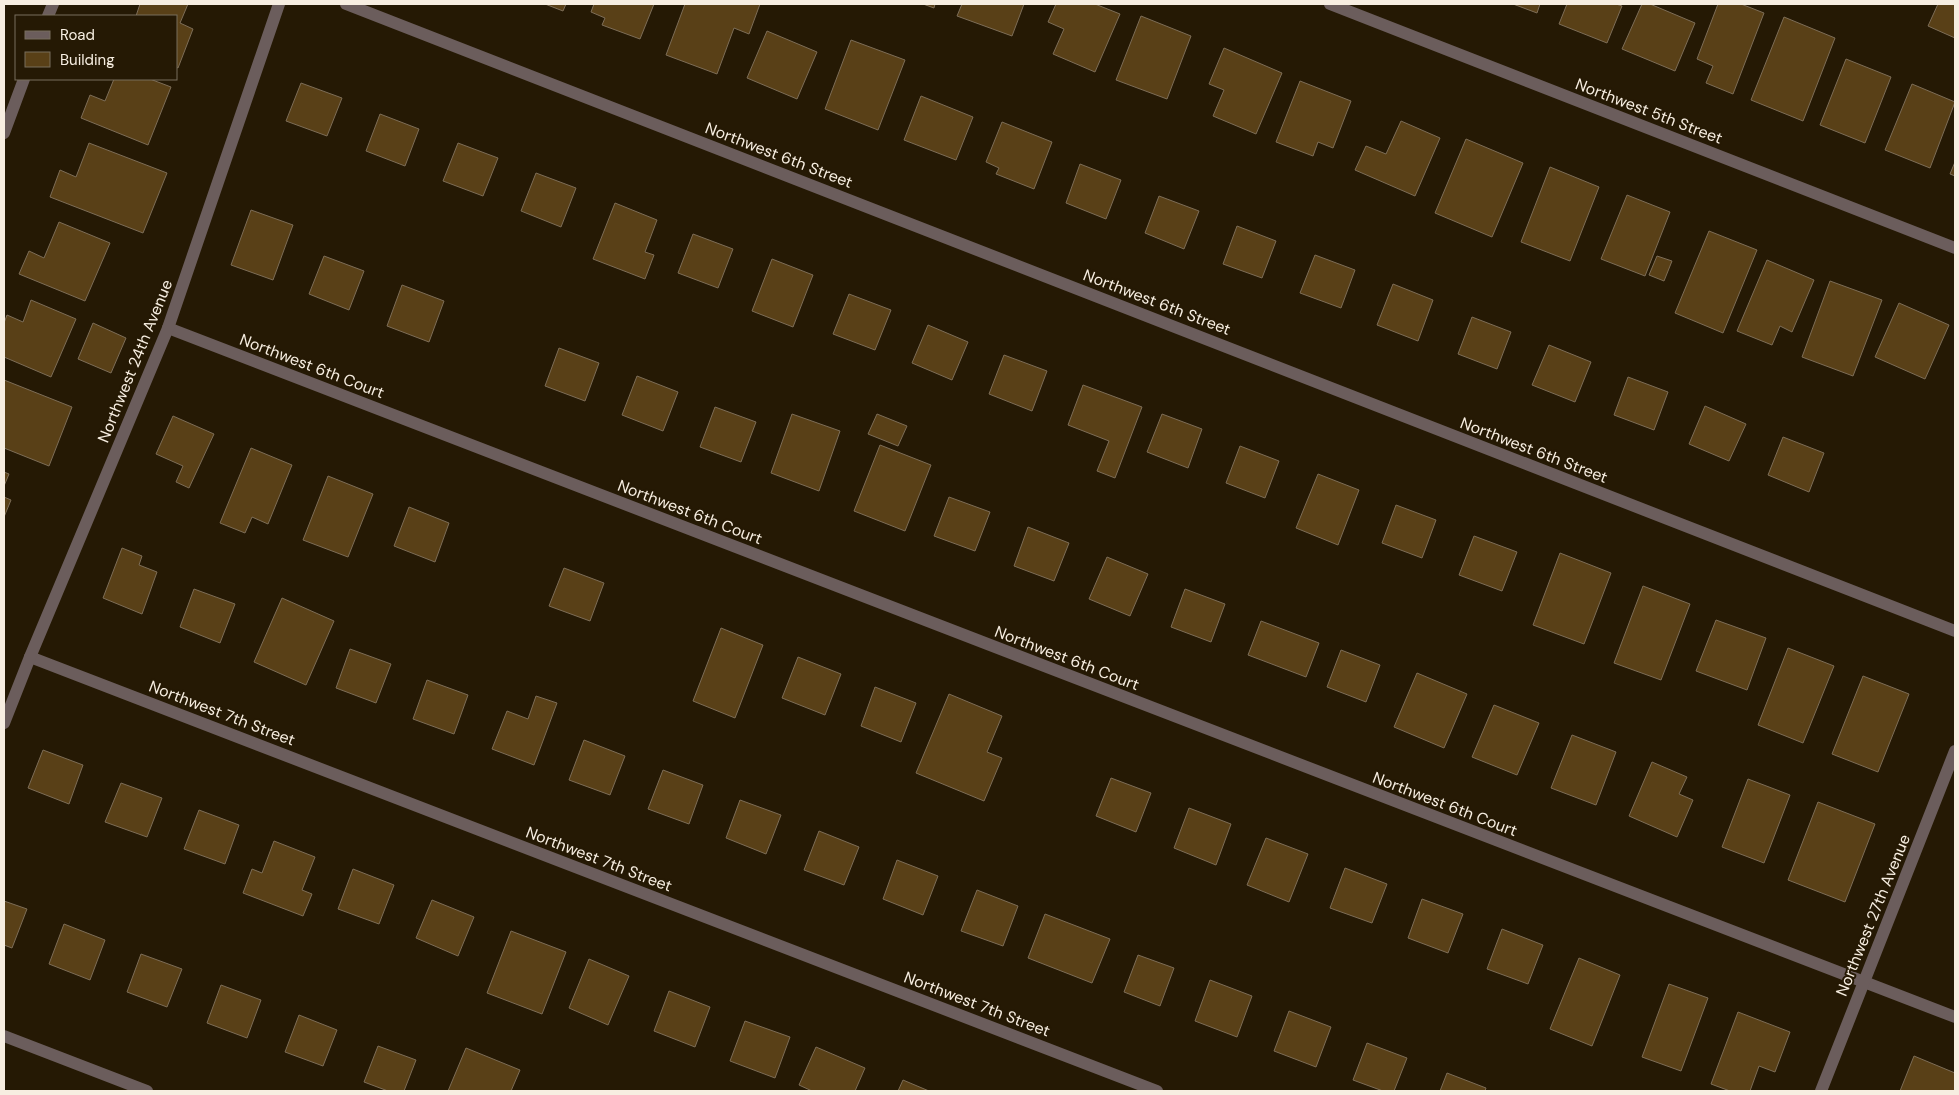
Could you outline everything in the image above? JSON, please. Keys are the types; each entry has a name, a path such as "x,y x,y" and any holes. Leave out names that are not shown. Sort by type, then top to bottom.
{"street":[{"name":"Northwest 24th Avenue","path":"4,723 168,328 279,4"},
{"name":"Northwest 6th Street","path":"346,4 1955,631"},
{"name":"Northwest 5th Street","path":"1330,4 1955,248"},
{"path":"4,133 24,80"},
{"name":"Northwest 6th Court","path":"168,328 1955,1017"},
{"name":"Northwest 7th Street","path":"30,657 1157,1091"},
{"name":"Northwest 27th Avenue","path":"1821,1091 1955,751"},
{"path":"4,1036 147,1091"}],"building":[{"path":"140,4 188,4 180,23 193,29 178,68 178,15 136,15"},
{"path":"545,4 566,4 563,11"},
{"path":"594,4 654,4 640,39 602,25 605,18 591,12"},
{"path":"685,4 760,4 749,34 734,28 717,74 666,55"},
{"path":"923,4 935,4 934,8"},
{"path":"962,4 1024,4 1012,36 957,16"},
{"path":"1056,4 1095,4 1120,14 1095,72 1053,54 1064,29 1048,22"},
{"path":"1513,4 1540,4 1537,13"},
{"path":"1567,4 1616,4 1622,6 1607,43 1559,24"},
{"path":"1642,4 1650,4 1695,23 1675,71 1622,49"},
{"path":"1718,4 1741,4 1764,13 1733,94 1706,83 1713,66 1697,59"},
{"path":"1938,4 1955,4 1955,38 1928,26"},
{"path":"1141,16 1191,36 1167,99 1116,80"},
{"path":"1784,17 1835,38 1803,121 1751,100"},
{"path":"767,31 817,52 797,99 747,78"},
{"path":"851,40 905,60 878,130 825,109"},
{"path":"1224,48 1282,73 1256,134 1213,116 1224,90 1209,84"},
{"path":"1846,59 1891,77 1865,143 1820,125"},
{"path":"114,80 153,80 171,87 148,145 81,118 90,95 105,101"},
{"path":"1300,81 1351,101 1333,148 1318,142 1313,156 1276,142"},
{"path":"301,83 342,98 327,136 286,121"},
{"path":"1912,84 1955,102 1930,168 1885,150"},
{"path":"921,96 973,117 956,160 904,140"},
{"path":"380,114 419,129 405,166 366,151"},
{"path":"1401,121 1440,138 1415,196 1355,170 1366,146 1386,154"},
{"path":"1002,122 1052,142 1034,189 996,174 999,168 986,162"},
{"path":"1466,139 1523,163 1492,237 1435,213"},
{"path":"89,143 167,173 143,233 50,197 60,170 76,177"},
{"path":"458,143 498,158 483,196 443,181"},
{"path":"1955,162 1955,176 1950,174"},
{"path":"1080,164 1121,180 1106,219 1066,203"},
{"path":"1550,167 1599,187 1570,261 1521,242"},
{"path":"536,173 576,188 561,227 521,211"},
{"path":"1627,195 1670,212 1645,276 1601,259"},
{"path":"1159,196 1199,211 1184,249 1145,233"},
{"path":"615,203 657,220 645,252 654,255 645,279 593,259"},
{"path":"251,210 293,225 273,280 231,265"},
{"path":"59,222 110,243 85,301 19,274 29,251 44,258"},
{"path":"1237,226 1276,241 1262,278 1223,264"},
{"path":"1709,231 1757,250 1723,333 1675,313"},
{"path":"693,234 733,249 718,288 678,273"},
{"path":"1315,255 1355,270 1341,308 1300,293"},
{"path":"324,256 364,271 349,310 309,294"},
{"path":"1657,256 1672,261 1664,281 1649,275"},
{"path":"772,259 813,275 793,327 752,311"},
{"path":"1767,260 1814,280 1792,332 1780,326 1772,345 1737,331"},
{"path":"1830,281 1882,300 1853,376 1802,357"},
{"path":"1393,284 1433,300 1418,341 1377,325"},
{"path":"402,285 444,301 429,342 387,326"},
{"path":"849,294 891,310 875,350 833,334"},
{"path":"31,300 76,319 51,377 4,357 4,323 7,315 23,322"},
{"path":"1899,303 1949,325 1925,379 1875,357"},
{"path":"1472,317 1511,332 1497,369 1458,354"},
{"path":"93,323 126,338 111,373 78,359"},
{"path":"928,325 968,342 952,380 912,363"},
{"path":"1549,345 1591,362 1575,402 1532,385"},
{"path":"559,348 599,363 585,401 545,386"},
{"path":"1004,355 1047,371 1032,411 989,394"},
{"path":"637,376 678,392 663,431 622,415"},
{"path":"1628,377 1668,392 1654,430 1614,415"},
{"path":"4,380 72,407 49,466 4,448"},
{"path":"1083,385 1142,407 1115,478 1097,471 1109,441 1068,425"},
{"path":"1705,406 1746,424 1729,461 1689,444"},
{"path":"715,407 756,422 741,462 700,447"},
{"path":"792,414 840,431 819,491 771,473"},
{"path":"877,414 907,426 898,446 868,434"},
{"path":"1162,414 1202,429 1188,468 1147,452"},
{"path":"173,416 214,434 189,488 176,482 183,466 156,454"},
{"path":"1783,437 1824,453 1809,492 1768,475"},
{"path":"880,445 931,465 905,531 854,511"},
{"path":"1240,446 1279,461 1265,498 1226,483"},
{"path":"251,448 292,465 268,524 252,517 245,533 220,523"},
{"path":"4,472 9,474 4,486"},
{"path":"1318,474 1359,490 1338,545 1296,528"},
{"path":"328,476 373,494 348,557 303,540"},
{"path":"4,497 11,500 4,517"},
{"path":"949,497 990,512 975,551 934,536"},
{"path":"1396,505 1436,520 1422,558 1382,543"},
{"path":"409,507 449,523 435,562 394,546"},
{"path":"1028,527 1069,543 1054,581 1014,566"},
{"path":"1474,536 1517,552 1502,591 1459,575"},
{"path":"122,548 142,556 139,565 157,572 142,614 103,598"},
{"path":"1560,553 1611,573 1584,644 1533,625"},
{"path":"1107,557 1148,574 1130,616 1089,599"},
{"path":"564,568 604,583 590,621 549,606"},
{"path":"1643,586 1690,604 1661,680 1614,663"},
{"path":"194,589 235,604 220,643 180,627"},
{"path":"1185,589 1225,604 1211,642 1171,627"},
{"path":"282,598 334,621 306,685 254,662"},
{"path":"1716,620 1766,638 1747,690 1696,671"},
{"path":"1261,621 1319,643 1306,677 1248,655"},
{"path":"721,628 763,645 735,718 693,701"},
{"path":"1788,648 1834,666 1803,743 1758,725"},
{"path":"350,649 391,664 376,703 336,688"},
{"path":"1341,650 1380,665 1366,702 1327,687"},
{"path":"798,657 841,674 825,715 782,698"},
{"path":"1417,673 1467,694 1444,748 1394,727"},
{"path":"1863,676 1909,694 1878,772 1832,754"},
{"path":"427,680 468,695 454,734 413,719"},
{"path":"875,687 916,703 901,742 861,726"},
{"path":"949,694 1002,716 987,752 1002,758 984,801 916,773"},
{"path":"536,696 557,703 534,765 492,749 507,711 528,719"},
{"path":"1494,705 1539,723 1517,775 1472,757"},
{"path":"1572,735 1616,752 1596,805 1551,788"},
{"path":"584,740 625,756 610,795 569,780"},
{"path":"43,750 83,765 69,804 28,788"},
{"path":"1652,762 1687,777 1679,794 1693,800 1677,837 1629,816"},
{"path":"663,770 703,785 689,824 648,809"},
{"path":"1111,778 1151,793 1136,832 1096,816"},
{"path":"1748,779 1790,795 1764,863 1722,847"},
{"path":"121,783 162,798 147,837 105,822"},
{"path":"740,800 781,815 766,854 726,838"},
{"path":"1818,802 1875,824 1845,902 1788,880"},
{"path":"1189,808 1231,824 1216,865 1174,848"},
{"path":"199,810 239,825 225,864 184,849"},
{"path":"819,831 859,847 844,885 804,870"},
{"path":"1266,838 1308,854 1289,902 1247,885"},
{"path":"274,841 315,857 302,890 312,894 303,916 243,893 252,869 262,873"},
{"path":"897,860 938,876 923,915 883,899"},
{"path":"1345,868 1387,884 1372,923 1330,908"},
{"path":"353,869 394,885 379,924 338,909"},
{"path":"977,890 1018,906 1003,946 961,931"},
{"path":"1422,899 1463,914 1448,953 1408,938"},
{"path":"432,900 474,917 458,956 416,938"},
{"path":"4,901 27,909 12,948 4,945"},
{"path":"1045,914 1110,939 1092,983 1028,958"},
{"path":"64,924 105,940 90,980 49,964"},
{"path":"1502,929 1543,945 1528,984 1487,969"},
{"path":"511,931 566,952 542,1014 487,993"},
{"path":"141,954 182,969 167,1007 127,992"},
{"path":"1138,955 1174,968 1160,1006 1124,992"},
{"path":"1579,958 1620,975 1592,1046 1550,1029"},
{"path":"589,959 629,976 608,1025 569,1008"},
{"path":"1210,980 1252,996 1237,1037 1195,1021"},
{"path":"1669,984 1708,998 1681,1071 1642,1057"},
{"path":"221,985 261,1000 247,1038 207,1023"},
{"path":"669,991 710,1007 695,1047 654,1031"},
{"path":"1289,1011 1331,1027 1316,1067 1274,1051"},
{"path":"1738,1012 1790,1032 1775,1072 1759,1066 1750,1091 1730,1091 1711,1084"},
{"path":"299,1015 337,1030 323,1066 285,1052"},
{"path":"745,1021 790,1037 775,1078 730,1061"},
{"path":"1367,1043 1407,1058 1394,1091 1383,1091 1353,1080"},
{"path":"378,1046 416,1060 404,1091 388,1091 364,1082"},
{"path":"816,1047 865,1068 855,1091 812,1091 799,1085"},
{"path":"466,1048 520,1070 511,1091 448,1091"},
{"path":"1914,1056 1955,1073 1955,1091 1900,1091"},
{"path":"1447,1073 1486,1088 1485,1091 1440,1091"},
{"path":"903,1080 929,1091 898,1091"}]}
